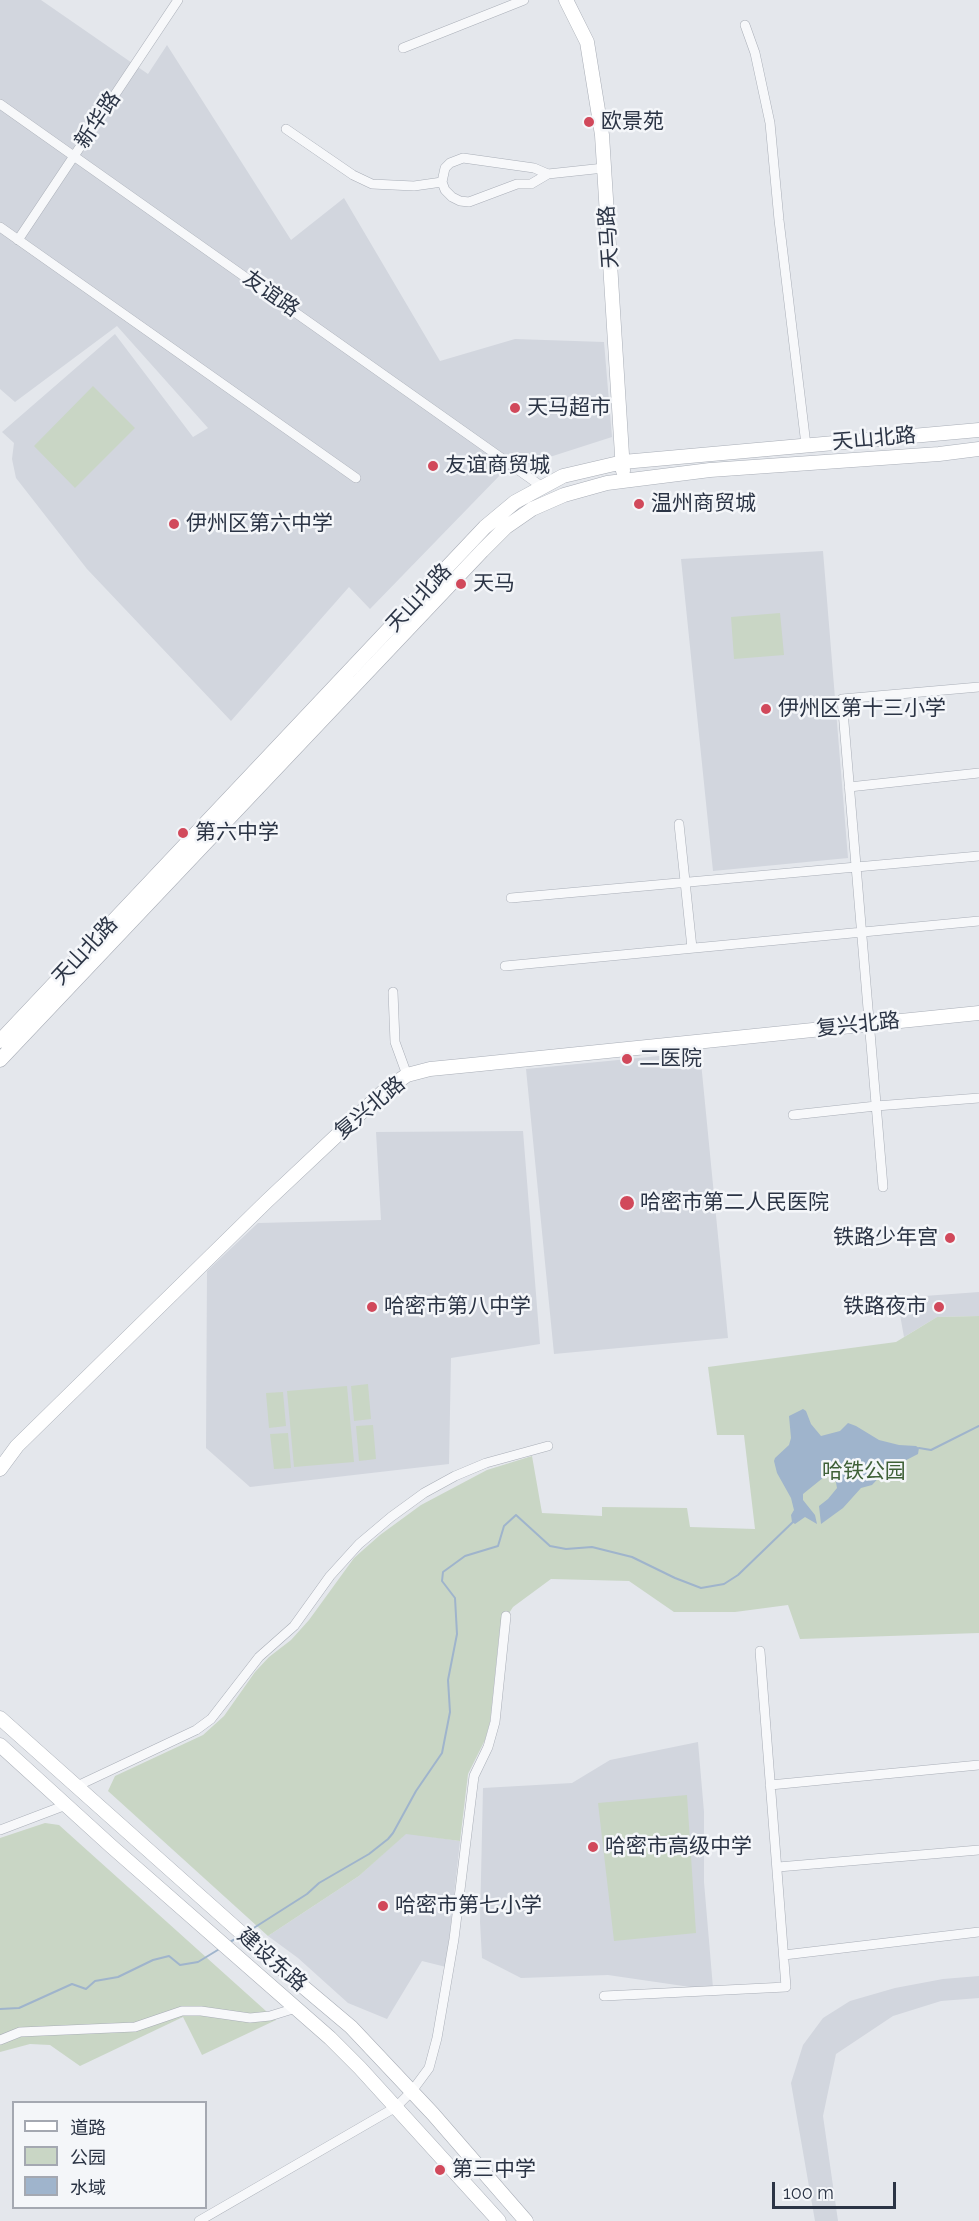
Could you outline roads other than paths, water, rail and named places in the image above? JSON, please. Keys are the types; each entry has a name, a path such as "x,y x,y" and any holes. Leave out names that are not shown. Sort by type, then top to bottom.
{"main road":[{"name":"天马路","path":"566,0 587,42 597,100 604,168 624,481"},
{"name":"天山北路","path":"0,1041 485,527 515,502 541,486 571,474 623,462 979,430"},
{"path":"2,1055 506,527 532,509 564,495 607,483 710,471 979,449"},
{"name":"复兴北路","path":"0,1469 17,1446 267,1200 384,1091 407,1075 430,1069 979,1013"},
{"name":"建设东路","path":"0,1718 275,1964 351,2027 412,2091 526,2221"},
{"name":"建设东路","path":"0,1745 111,1846 330,2038 499,2221"}],"street":[{"name":"新华路","path":"18,240 178,0"},
{"path":"404,48 524,0"},
{"path":"745,25 755,53 770,123 779,220 806,445"},
{"name":"友谊路","path":"0,104 541,486"},
{"path":"286,129 353,175 372,184 414,186 442,182"},
{"path":"548,174 534,168 463,158 450,163 445,168 442,182 452,197 469,202 517,184 531,184 548,174 604,168"},
{"path":"0,227 356,478"},
{"path":"883,1187 842,699 979,687"},
{"path":"849,787 979,773"},
{"path":"679,824 692,948"},
{"path":"511,898 979,856"},
{"path":"505,966 979,921"},
{"path":"393,992 395,1042 407,1075"},
{"path":"793,1116 876,1106 979,1098"},
{"path":"75,1787 196,1730 211,1719 259,1657 294,1626 330,1576 359,1544 391,1516 424,1493 455,1476 486,1463 548,1446"},
{"path":"199,2221 396,2107 412,2091 429,2068 437,2038 454,1939 474,1776 488,1747 495,1722 506,1616"},
{"path":"604,1996 786,1988 760,1651"},
{"path":"770,1785 979,1765"},
{"path":"0,1830 66,1805"},
{"path":"778,1867 979,1850"},
{"path":"784,1955 979,1932"},
{"path":"0,2040 20,2032 135,2027 182,2011 201,2011 250,2018 270,2016 296,2008"}],"water":[{"path":"803,1409 821,1436 840,1431 848,1423 879,1440 916,1446 919,1448 918,1454 885,1471 872,1485 861,1488 843,1508 821,1524 819,1506 837,1488 835,1477 829,1473 803,1494 803,1500 815,1515 817,1524 805,1517 795,1524 792,1522 791,1515 794,1510 791,1498 777,1473 774,1461 789,1445 791,1438 789,1416"}],"waterway":[{"path":"919,1448 931,1450 979,1426"},
{"path":"249,1931 307,1894 319,1883 369,1854 393,1833 416,1791 442,1753 450,1712 448,1680 457,1634 455,1598 442,1581 443,1572 465,1556 498,1546 504,1526 516,1515 550,1546 566,1549 592,1547 632,1557 701,1588 724,1584 738,1575 795,1520"},
{"path":"228,1943 239,1937"},
{"path":"0,2009 19,2008 72,1984 86,1989 95,1981 118,1977 153,1960 169,1956 180,1965 198,1962 221,1948"}],"place":[{"name":"欧景苑","path":"589,122"},
{"name":"天马超市","path":"515,408"},
{"name":"友谊商贸城","path":"433,466"},
{"name":"温州商贸城","path":"639,504"},
{"name":"伊州区第六中学","path":"174,524"},
{"name":"天马","path":"461,584"},
{"name":"伊州区第十三小学","path":"766,709"},
{"name":"第六中学","path":"183,833"},
{"name":"二医院","path":"627,1059"},
{"name":"哈密市第二人民医院","path":"627,1203"},
{"name":"铁路少年宫","path":"950,1238"},
{"name":"哈密市第八中学","path":"372,1307"},
{"name":"铁路夜市","path":"939,1307"},
{"name":"哈密市高级中学","path":"593,1847"},
{"name":"哈密市第七小学","path":"383,1906"},
{"name":"第三中学","path":"440,2170"}],"park label":[{"name":"哈铁公园","path":"864,1472"}]}
